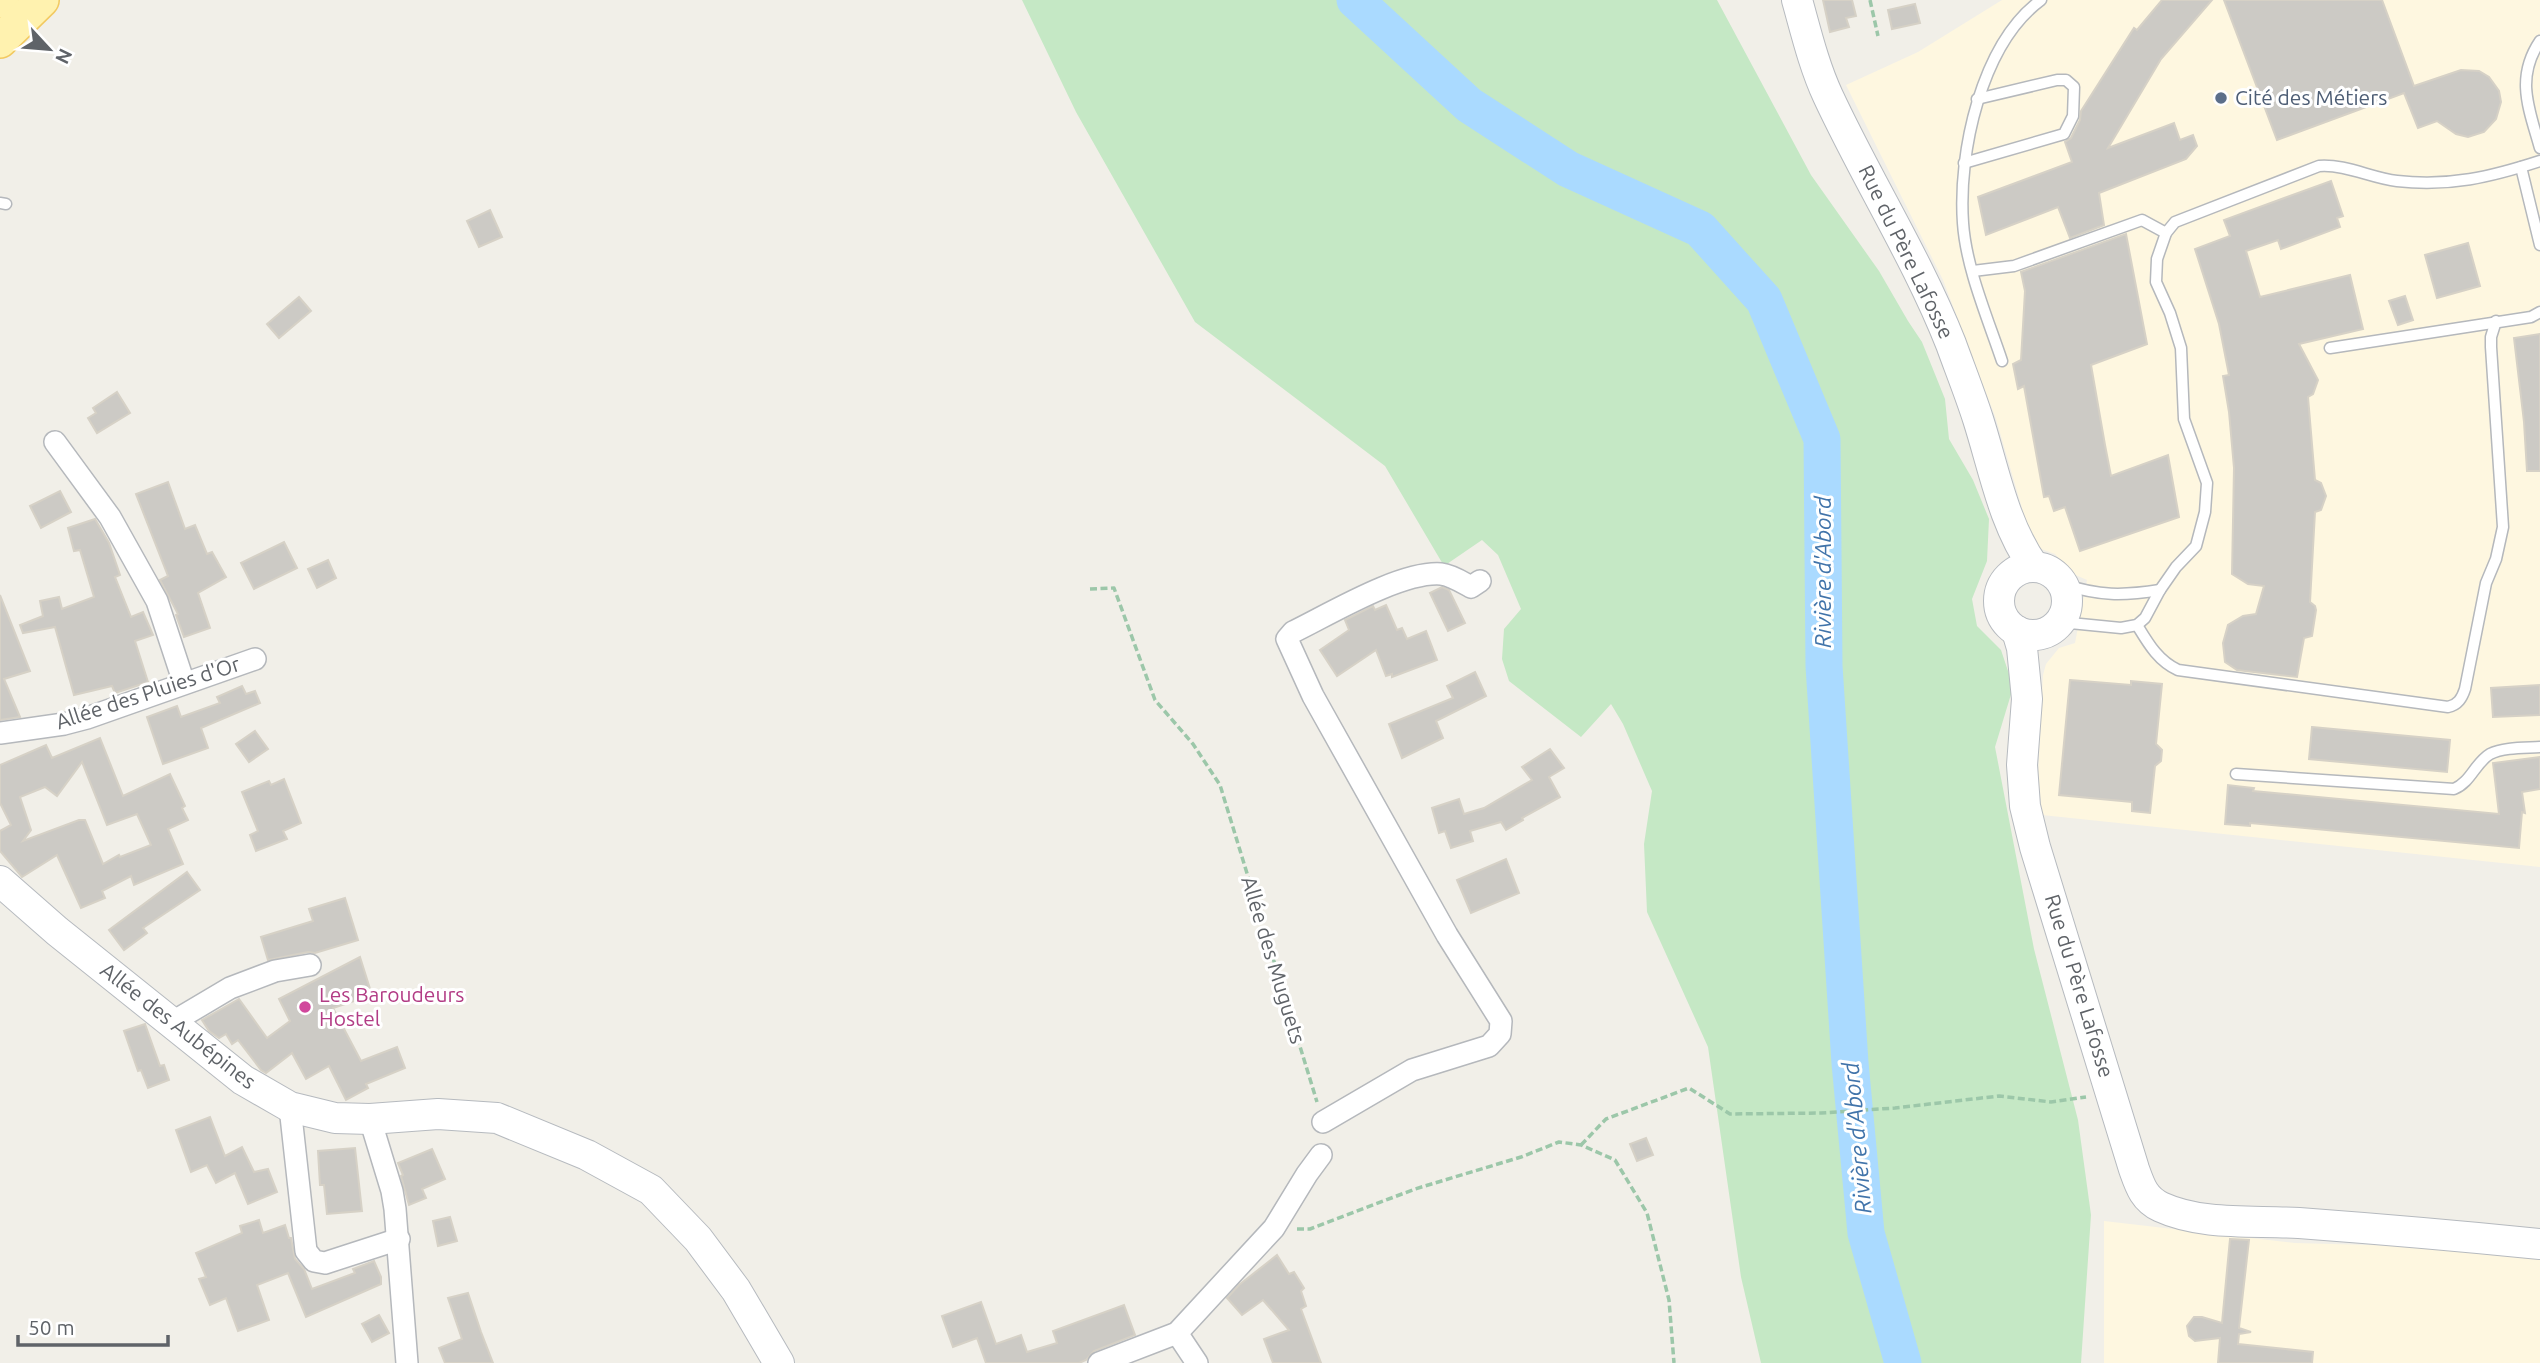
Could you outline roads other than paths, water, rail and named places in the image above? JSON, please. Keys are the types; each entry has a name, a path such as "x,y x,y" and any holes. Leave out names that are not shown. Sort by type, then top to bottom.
{"main road":[{"path":"0,41 42,0"}],"street":[{"name":"Rue du Père Lafosse","path":"1797,0 1808,43 1828,95 1918,270 1950,343 1978,418 2005,509 2018,539 2021,573"},
{"path":"55,442 110,517 157,601 184,683"},
{"path":"2021,573 2055,576 2062,584 2066,610 2041,628 2008,625 1999,607 2002,587 2021,573"},
{"path":"1323,1122 1412,1070 1489,1046 1500,1034 1501,1021 1447,934 1313,696 1287,639 1293,632 1401,580 1438,574 1448,575 1471,587 1480,581"},
{"name":"Rue du Père Lafosse","path":"2041,628 2027,699 2022,765 2025,806 2035,847 2134,1169 2145,1195 2154,1203 2180,1214 2215,1219 2297,1223 2540,1244"},
{"name":"Allée des Pluies d'Or","path":"0,733 87,718 255,659"},
{"name":"Allée des Aubépines","path":"0,881 243,1080 290,1107 335,1118 370,1119 438,1114 497,1118 587,1155 651,1190 698,1239 729,1280 779,1363"},
{"path":"171,1023 230,988 275,971 310,965"},
{"path":"290,1107 306,1251 314,1261 325,1263 399,1239"},
{"path":"370,1119 392,1191 399,1239 407,1363"},
{"path":"1099,1363 1177,1333 1274,1227 1321,1155"},
{"path":"1177,1333 1197,1363"}],"lane":[{"path":"2002,361 1973,271 1963,224 1964,163 1977,99 1988,71 2007,37 2041,0"},
{"path":"2540,41 2525,75 2526,99 2540,148"},
{"path":"1964,163 2064,134 2073,116 2074,87 2066,80 2057,80 1977,99"},
{"path":"2041,628 2121,628 2137,625 2146,618 2176,566 2196,546 2205,512 2207,483 2184,419 2181,348 2170,313 2155,282 2157,259 2166,233 2175,222 2319,166 2332,165 2395,181 2433,183 2480,180 2540,161"},
{"path":"2521,167 2540,245"},
{"path":"1973,271 2014,266 2142,220 2166,233"},
{"path":"2330,348 2531,317 2540,312"},
{"path":"2137,625 2158,657 2178,670 2448,708 2455,706 2465,689 2486,583 2496,559 2503,527 2491,347 2496,321"},
{"path":"2062,584 2084,591 2126,596 2160,590"},
{"path":"2236,774 2454,789 2467,781 2490,754 2540,747"}],"waterway":[{"name":"Rivière d'Abord","path":"1355,0 1469,105 1568,169 1700,229 1764,300 1822,439 1824,666 1850,1063 1866,1233 1903,1363"}],"place":[{"name":"Cité des Métiers","path":"2221,98"},
{"name":"Les Baroudeurs Hostel","path":"305,1007"}]}
